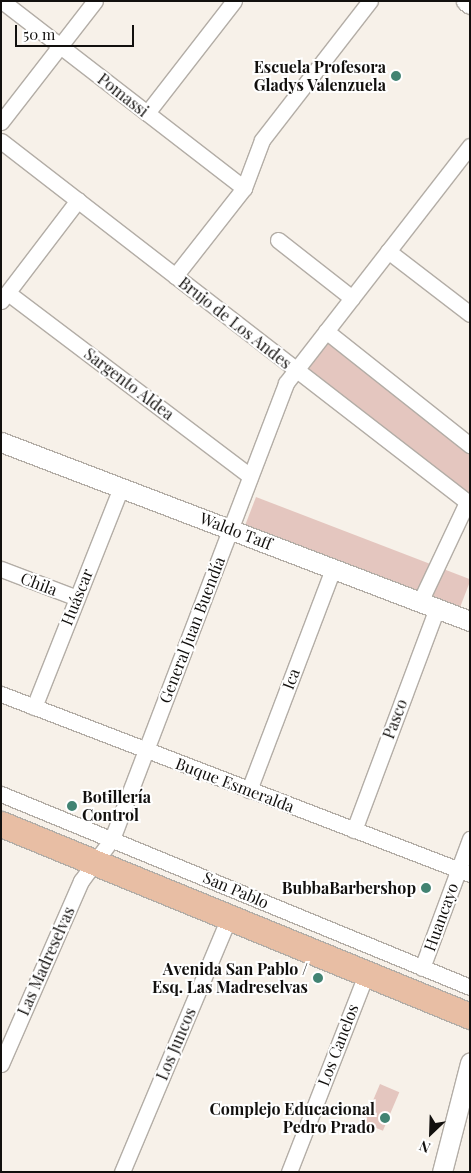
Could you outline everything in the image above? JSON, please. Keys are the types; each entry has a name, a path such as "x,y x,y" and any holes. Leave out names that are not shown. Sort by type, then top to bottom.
{"main road":[{"name":"San Pablo","path":"1,824 470,1016"}],"street":[{"name":"Pomassi","path":"2,1 244,188"},
{"path":"1,122 95,1"},
{"path":"147,113 234,1"},
{"path":"175,276 244,188 262,140 370,1"},
{"path":"466,1 470,4"},
{"name":"Brujo de Los Andes","path":"1,141 468,503"},
{"name":"General Juan Buendía","path":"96,862 112,839 280,394 295,370 470,146"},
{"path":"5,297 78,200"},
{"path":"278,240 352,298"},
{"path":"388,251 470,314"},
{"name":"Sargento Aldea","path":"5,297 250,476"},
{"path":"326,331 470,445"},
{"name":"Waldo Taff","path":"1,442 470,621"},
{"name":"Huáscar","path":"34,707 121,488"},
{"name":"Pasco","path":"354,830 428,605 468,503"},
{"name":"Chila","path":"1,569 77,598"},
{"name":"Ica","path":"248,790 334,569"},
{"name":"Buque Esmeralda","path":"1,694 464,872"},
{"name":"San Pablo","path":"1,794 470,988"},
{"name":"Huancayo","path":"422,968 464,872 470,838"},
{"name":"Las Madreselvas","path":"1,1064 81,881 96,862"},
{"name":"Los Juncos","path":"122,1172 229,917"},
{"name":"Los Canelos","path":"289,1172 366,974"},
{"path":"442,1172 470,1063"}],"shaded area":[{"path":"328,340 470,451 470,495 305,369"},
{"path":"256,497 470,579 459,610 244,528"},
{"path":"380,1084 399,1092 383,1131 364,1123"}],"place":[{"name":"Escuela Profesora Gladys Valenzuela","path":"396,76"},
{"name":"Botillería Control","path":"72,806"},
{"name":"BubbaBarbershop","path":"426,888"},
{"name":"Avenida San Pablo / Esq. Las Madreselvas","path":"318,978"},
{"name":"Complejo Educacional Pedro Prado","path":"385,1118"}]}
